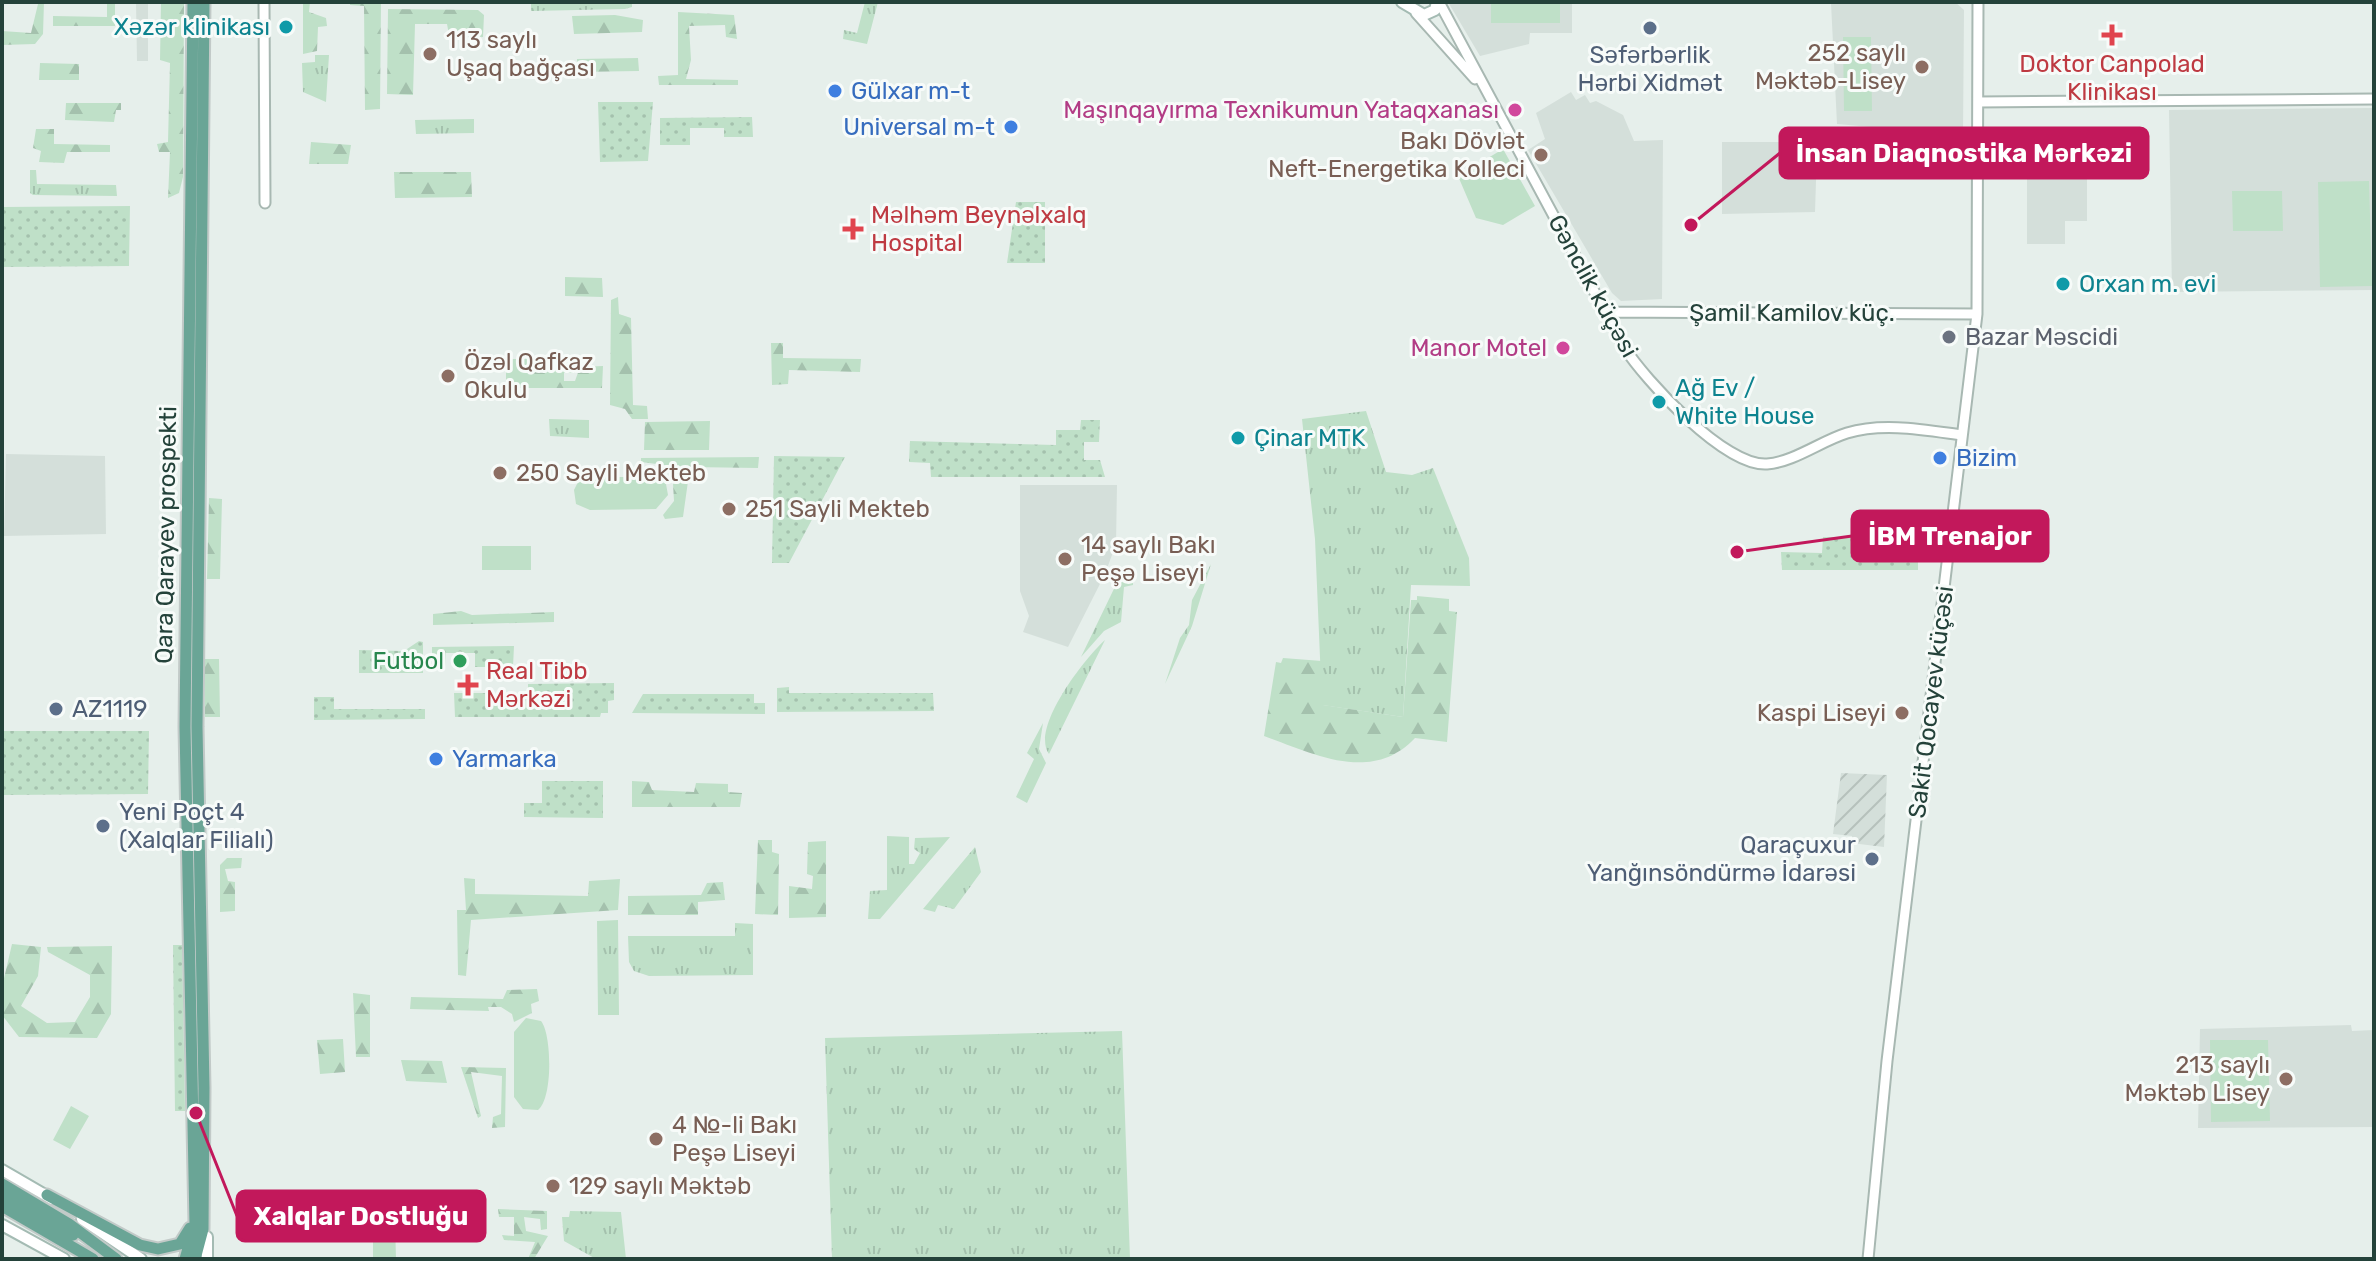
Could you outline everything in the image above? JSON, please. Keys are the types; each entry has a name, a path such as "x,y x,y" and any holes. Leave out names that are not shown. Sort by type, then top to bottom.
{"main road":[{"name":"Qara Qarayev prospekti","path":"185,1259 195,1224 185,727 193,2"},
{"name":"Qara Qarayev prospekti","path":"197,1259 203,1229 197,727 204,2"},
{"path":"1402,2 1413,10 1428,14 1438,2"},
{"path":"2,1170 140,1245 158,1249 180,1244 187,1238 191,1228 192,1184"},
{"path":"203,1174 207,1259"},
{"path":"2,1184 69,1224 116,1259"},
{"path":"2,1194 116,1259"},
{"path":"47,1195 141,1259"},
{"path":"2,1207 93,1259"},
{"path":"2,1225 64,1259"},
{"path":"197,1259 207,1237"}],"street":[{"path":"264,2 265,203"},
{"path":"1438,2 1488,94"},
{"name":"Sakit Qocayev küçəsi","path":"1868,1258 1887,1061 1977,314 1978,2"},
{"path":"1413,10 1488,94"},
{"name":"Gənclik küçəsi","path":"1488,94 1628,354 1711,438 1742,459 1771,463 1848,433 1869,429 1962,435"},
{"path":"1978,102 2374,99"},
{"name":"Şamil Kamilov küç.","path":"1607,312 1977,314"}],"shaded area":[{"path":"136,2 148,2 148,61 137,61"},
{"path":"1448,2 1572,2 1572,33 1530,33 1529,44 1480,56"},
{"path":"1955,2 1964,10 1963,135 1837,124 1831,3"},
{"path":"1571,92 1576,100 1585,95 1590,103 1596,101 1623,115 1634,141 1663,140 1662,299 1621,301 1612,293 1528,150 1545,139 1536,113"},
{"path":"2373,108 2374,290 2172,292 2169,110"},
{"path":"1722,142 1784,142 1817,151 1815,212 1722,214"},
{"path":"2027,154 2087,154 2087,221 2065,221 2065,244 2027,244"},
{"path":"6,454 105,456 106,534 4,536"},
{"name":"14 saylı Bakı Peşə Liseyi","path":"1020,485 1117,485 1116,544 1105,574 1068,647 1023,632 1029,616 1020,591"},
{"path":"1841,773 1887,775 1884,847 1851,843 1852,836 1833,834"},
{"name":"213 saylı Məktəb Lisey","path":"2351,1025 2352,1031 2374,1030 2374,1127 2198,1128 2200,1029"}],"green space":[{"path":"35,2 44,2 43,34 35,44 2,45 2,31 31,33 38,4"},
{"path":"161,2 184,2 183,177 179,193 168,198 170,152 159,152 157,144 168,142 170,63 160,60"},
{"path":"303,2 310,2 309,12 326,18 327,26 318,27 317,51 303,54"},
{"path":"350,2 381,2 380,109 365,110 364,6 350,5"},
{"path":"632,2 632,7 625,9 531,11 531,3"},
{"path":"865,2 878,2 867,44 843,39 844,30 857,33"},
{"path":"1491,2 1560,2 1560,23 1491,23"},
{"path":"107,4 115,4 115,26 53,26 53,16 107,17"},
{"path":"388,9 478,10 484,15 483,37 449,35 447,24 415,24 413,95 387,94"},
{"path":"678,12 734,15 737,39 726,37 725,25 689,26 691,60 686,79 738,80 738,85 659,85 658,76 678,75"},
{"path":"615,15 643,20 642,32 574,34 572,16"},
{"path":"1843,37 1871,37 1872,111 1844,111"},
{"path":"315,55 329,55 326,102 303,92 302,63 315,62"},
{"path":"638,58 639,71 577,72 577,59"},
{"path":"40,63 79,64 79,80 39,80"},
{"path":"598,102 653,102 648,161 600,162"},
{"path":"66,103 121,103 121,110 116,110 114,122 65,120"},
{"path":"752,117 753,137 724,137 724,128 690,128 690,145 660,145 660,118"},
{"path":"474,119 474,133 416,134 415,120"},
{"path":"36,129 54,129 54,144 110,145 110,152 67,152 64,163 39,162 41,151 33,148"},
{"path":"311,142 351,145 348,164 309,164"},
{"path":"1503,149 1535,206 1503,225 1476,218 1458,176"},
{"path":"30,170 36,170 37,184 116,185 117,196 33,195 30,193"},
{"path":"394,172 471,172 472,197 395,198"},
{"path":"2369,181 2372,286 2320,287 2318,182"},
{"path":"2232,191 2282,191 2283,231 2233,231"},
{"path":"1016,202 1045,202 1045,263 1007,263"},
{"path":"130,206 129,266 2,267 2,207"},
{"path":"565,277 602,278 603,297 565,296"},
{"path":"618,297 619,314 631,318 633,405 647,406 648,419 632,419 625,409 610,405 611,300"},
{"path":"771,343 783,343 783,358 861,359 860,372 789,370 788,384 772,385"},
{"path":"506,359 530,359 534,365 575,364 575,373 564,373 564,381 575,381 580,367 603,366 602,388 506,388"},
{"path":"1366,411 1386,472 1412,475 1433,468 1469,558 1470,586 1411,585 1403,717 1322,705 1315,539 1302,419"},
{"path":"549,419 589,420 589,438 550,436"},
{"path":"1081,420 1100,420 1099,442 1084,442 1084,460 1100,460 1105,477 931,477 930,463 909,462 910,441 1056,445 1056,430 1080,430"},
{"path":"710,421 709,450 644,450 645,422"},
{"path":"774,456 845,457 789,563 772,563"},
{"path":"759,457 758,468 690,467 683,517 665,519 663,515 674,501 672,466 641,462 641,458"},
{"path":"588,477 655,477 666,484 668,495 656,509 590,510 576,504 574,490 578,482"},
{"path":"209,498 222,499 220,579 207,579"},
{"path":"1823,537 1918,537 1918,570 1782,570 1781,552 1822,553"},
{"path":"482,546 531,546 531,570 482,570"},
{"path":"1211,564 1192,626 1165,684 1180,638 1189,625 1192,600"},
{"path":"1125,566 1133,567 1133,585 1124,587 1121,622 1104,631 1081,657"},
{"path":"1417,596 1449,599 1449,611 1457,612 1447,742 1415,738 1398,752 1380,760 1362,762 1322,757 1264,736 1276,662 1281,663 1283,658 1322,661 1323,705 1403,717 1411,600 1417,600"},
{"path":"461,611 472,615 554,612 554,622 433,625 433,614"},
{"path":"1105,640 1049,754 1045,742 1053,711 1073,677"},
{"path":"419,641 423,642 423,673 359,673 359,650 404,651"},
{"path":"514,646 513,667 475,667 475,653 446,653 445,667 432,667 432,647"},
{"path":"205,659 219,659 220,717 205,717"},
{"path":"614,683 614,700 608,701 608,713 601,713 600,717 455,717 454,693 528,693 528,684"},
{"path":"789,687 789,693 933,693 934,711 777,712 777,688"},
{"path":"643,694 754,694 754,703 765,703 765,714 632,713"},
{"path":"314,697 334,697 334,709 425,709 425,719 314,720"},
{"path":"1043,723 1039,749 1046,763 1027,803 1016,797 1034,759 1027,753"},
{"path":"2,731 149,731 148,794 2,795"},
{"path":"542,781 603,781 603,818 524,817 524,803 542,803"},
{"path":"632,781 649,782 652,790 694,792 696,783 728,784 728,792 742,793 740,807 632,807"},
{"path":"887,836 909,837 909,864 914,864 920,853 914,849 915,838 950,837 880,919 868,919 870,891 887,890"},
{"path":"758,840 772,840 772,852 779,854 778,915 755,914"},
{"path":"826,841 826,917 789,918 789,886 812,889 813,876 807,874 808,842"},
{"path":"975,847 981,872 954,909 938,905 935,912 923,909"},
{"path":"227,858 242,858 241,868 225,869 228,881 235,882 235,911 220,912 220,865"},
{"path":"464,878 475,879 475,894 588,896 589,881 620,879 618,910 471,920 466,976 458,975 457,910 466,910"},
{"path":"723,882 725,900 698,902 698,915 628,915 628,896 701,895 707,883"},
{"path":"618,920 619,1015 598,1015 597,921"},
{"path":"735,923 753,924 753,975 649,976 634,971 629,962 628,936 735,936"},
{"path":"12,944 41,947 38,976 21,1006 47,1023 75,1022 90,997 90,975 48,952 47,947 112,946 111,1014 97,1038 19,1037 2,1015 2,987"},
{"path":"173,945 182,945 185,1111 175,1111"},
{"path":"537,989 539,1001 531,1004 532,1013 514,1022 512,1014 501,1007 488,1007 489,1011 410,1009 411,997 503,999 507,990"},
{"path":"353,993 370,995 370,1057 356,1057"},
{"path":"526,1018 541,1021 549,1052 546,1093 538,1110 523,1109 514,1097 514,1032"},
{"path":"1122,1031 1130,1259 832,1259 825,1038"},
{"path":"343,1039 345,1072 320,1074 317,1040"},
{"path":"2210,1040 2268,1040 2270,1121 2211,1122"},
{"path":"401,1060 442,1061 447,1083 406,1081"},
{"path":"461,1067 506,1068 505,1127 492,1128 493,1117 501,1114 502,1076 471,1072 481,1116 478,1118"},
{"path":"71,1106 89,1116 70,1149 53,1140"},
{"path":"498,1209 547,1211 547,1229 541,1230 540,1219 524,1217 526,1231 548,1236 534,1259 528,1259 535,1242 504,1240 502,1235 514,1236 514,1217 499,1217"},
{"path":"570,1211 621,1212 626,1259 596,1259 564,1241 562,1217 569,1217"},
{"path":"395,1221 396,1259 373,1259 373,1242 360,1242 357,1232 343,1232 343,1222"}],"place":[{"name":"Xəzər klinikası","path":"286,27"},
{"name":"Səfərbərlik Hərbi Xidmət","path":"1650,28"},
{"name":"Doktor Canpolad Klinikası","path":"2112,35"},
{"name":"113 saylı Uşaq bağçası","path":"430,54"},
{"name":"252 saylı Məktəb-Lisey","path":"1922,67"},
{"name":"Gülxar m-t","path":"835,91"},
{"name":"Maşınqayırma Texnikumun Yataqxanası","path":"1515,110"},
{"name":"Universal m-t","path":"1011,127"},
{"name":"Bakı Dövlət Neft-Energetika Kolleci","path":"1541,155"},
{"name":"İnsan Diaqnostika Mərkəzi","path":"1691,225"},
{"name":"Məlhəm Beynəlxalq Hospital","path":"853,229"},
{"name":"Orxan m. evi","path":"2063,284"},
{"name":"Bazar Məscidi","path":"1949,337"},
{"name":"Manor Motel","path":"1563,348"},
{"name":"Özəl Qafkaz Okulu","path":"448,376"},
{"name":"Ağ Ev / White House","path":"1659,402"},
{"name":"Çinar MTK","path":"1238,438"},
{"name":"Bizim","path":"1940,458"},
{"name":"250 Sayli Mekteb","path":"500,473"},
{"name":"251 Sayli Mekteb","path":"729,509"},
{"name":"İBM Trenajor","path":"1737,552"},
{"name":"14 saylı Bakı Peşə Liseyi","path":"1065,559"},
{"name":"Futbol","path":"460,661"},
{"name":"Real Tibb Mərkəzi","path":"468,685"},
{"name":"AZ1119","path":"56,709"},
{"name":"Kaspi Liseyi","path":"1902,713"},
{"name":"Yarmarka","path":"436,759"},
{"name":"Yeni Poçt 4 (Xalqlar Filialı)","path":"103,826"},
{"name":"Qaraçuxur Yanğınsöndürmə İdarəsi","path":"1872,859"},
{"name":"213 saylı Məktəb Lisey","path":"2286,1079"},
{"name":"Xalqlar Dostluğu","path":"196,1113"},
{"name":"4 №-li Bakı Peşə Liseyi","path":"656,1139"},
{"name":"129 saylı Məktəb","path":"553,1186"}]}
